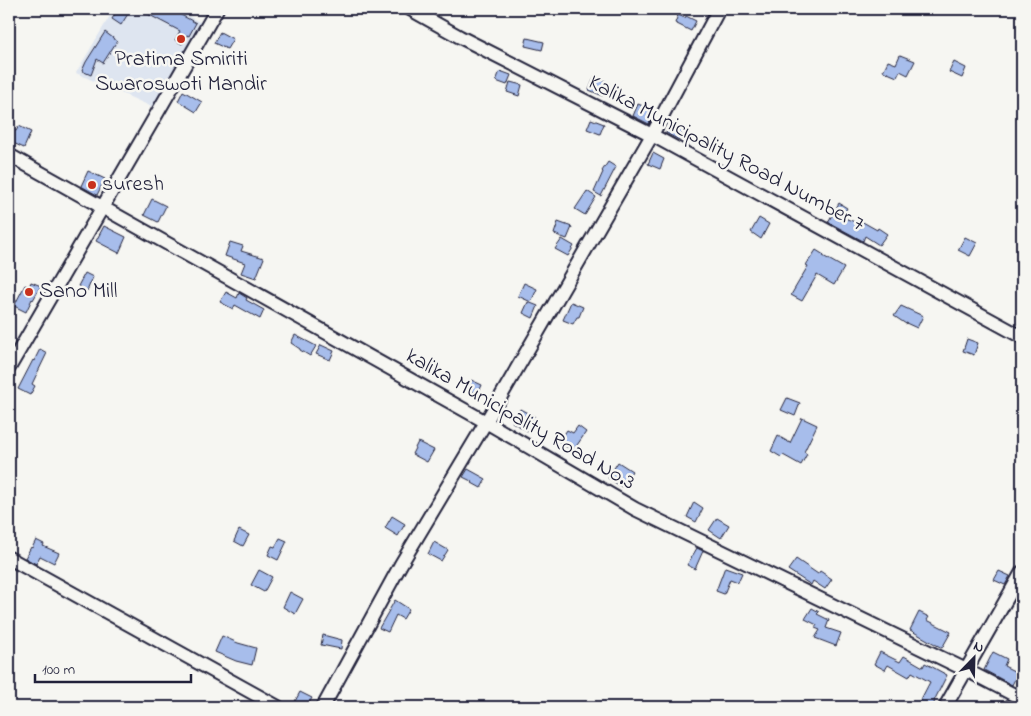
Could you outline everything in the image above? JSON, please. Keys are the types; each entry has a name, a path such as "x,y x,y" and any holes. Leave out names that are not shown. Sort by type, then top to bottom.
{"street":[{"path":"9,368 217,9"},
{"name":"Kalika Municipality Road Number 7","path":"410,9 652,135 1022,337"},
{"path":"323,707 401,564 486,422 652,135 719,9"},
{"name":"kalika Municipality Road No.3","path":"9,155 486,422 635,509 1022,699"},
{"path":"9,558 278,707"},
{"path":"945,707 1022,572"}],"shaded area":[{"path":"114,9 175,9 207,26 159,110 76,73"}],"building":[{"path":"118,9 131,9 121,25 112,19"},
{"path":"138,9 170,9 196,23 182,44 175,40 180,31"},
{"path":"678,15 685,18 686,16 696,21 691,31 675,23"},
{"path":"105,32 117,41 103,63 97,59 91,75 82,71 86,62"},
{"path":"220,32 233,39 227,49 214,43"},
{"path":"527,38 544,42 542,50 525,46"},
{"path":"900,55 915,61 908,75 900,71 897,77 883,71 888,61 896,64"},
{"path":"954,62 966,68 962,78 949,72"},
{"path":"500,71 511,75 507,85 496,81"},
{"path":"595,76 609,83 603,96 589,90"},
{"path":"510,82 522,85 519,96 507,92"},
{"path":"183,91 202,102 196,112 178,101"},
{"path":"638,104 655,111 649,124 633,116"},
{"path":"591,119 604,124 600,134 587,129"},
{"path":"670,124 684,130 679,140 666,133"},
{"path":"19,126 31,132 24,148 9,141 9,129 16,131"},
{"path":"653,153 664,159 660,169 648,164"},
{"path":"608,162 616,167 601,196 594,192 602,171"},
{"name":"suresh","path":"88,171 105,179 97,195 81,186"},
{"path":"587,191 596,197 585,215 575,209"},
{"path":"152,199 166,206 158,222 144,215"},
{"path":"839,203 847,208 842,217 860,224 861,221 887,234 879,245 865,236 863,241 828,222"},
{"path":"759,218 769,224 761,239 751,232"},
{"path":"558,222 572,227 567,239 554,234"},
{"path":"104,226 126,237 119,253 96,241"},
{"path":"965,237 977,243 970,256 958,250"},
{"path":"562,239 574,246 568,256 555,249"},
{"path":"230,242 243,246 241,251 264,258 256,278 241,273 245,263 225,256"},
{"path":"816,250 844,268 834,285 817,275 802,301 791,295"},
{"path":"85,273 93,277 87,291 78,286"},
{"path":"31,282 41,286 26,312 14,306 25,285 29,287"},
{"path":"524,283 537,289 531,302 518,296"},
{"path":"226,292 237,298 239,293 247,298 246,300 264,310 260,319 235,305 233,309 220,302"},
{"path":"528,302 538,306 533,318 523,313"},
{"path":"571,302 583,307 579,317 577,317 573,324 563,320"},
{"path":"901,306 923,316 917,328 906,324 894,316"},
{"path":"295,335 316,346 310,356 291,343"},
{"path":"967,339 978,343 974,355 963,351"},
{"path":"321,345 334,351 330,360 316,354"},
{"path":"40,349 47,353 32,384 35,386 30,395 18,389"},
{"path":"471,380 482,385 478,394 467,389"},
{"path":"787,398 800,403 795,416 781,410"},
{"path":"520,409 535,417 528,431 512,422"},
{"path":"802,418 817,425 804,452 807,454 801,465 771,451 778,436 790,443"},
{"path":"578,426 586,432 573,451 559,442 567,430 573,433"},
{"path":"418,442 434,450 427,462 412,454"},
{"path":"618,462 632,471 622,487 608,478"},
{"path":"468,469 486,479 481,488 463,477"},
{"path":"694,502 703,508 696,522 687,517"},
{"path":"392,516 405,524 398,536 385,528"},
{"path":"717,518 729,525 721,538 709,530"},
{"path":"239,530 249,535 243,546 234,541"},
{"path":"280,538 287,541 278,560 268,555 272,546 275,547"},
{"path":"36,540 44,544 43,546 59,553 54,563 40,556 36,564 25,558"},
{"path":"434,542 448,550 441,561 428,554"},
{"path":"697,548 703,551 695,569 687,565"},
{"path":"796,559 818,574 820,571 832,579 825,589 813,581 811,585 788,570"},
{"path":"725,567 742,573 738,582 730,579 724,594 716,591"},
{"path":"259,570 272,577 264,592 251,585"},
{"path":"999,571 1010,576 1005,585 994,580"},
{"path":"290,592 303,599 295,614 283,607"},
{"path":"395,600 409,609 403,619 396,615 388,632 379,628"},
{"path":"812,608 819,612 817,614 829,620 826,628 841,633 836,646 815,638 820,630 815,628 817,625 805,619"},
{"path":"919,612 929,617 927,620 951,632 942,648 910,630"},
{"path":"323,635 342,640 341,649 321,645"},
{"path":"222,636 256,648 252,665 236,661 215,652"},
{"path":"880,652 900,662 904,656 923,667 925,663 947,675 932,707 917,707 930,682 912,672 909,677 888,665 885,670 874,664"},
{"path":"993,652 1007,659 1004,666 1018,673 1012,685 984,670"},
{"path":"300,692 312,698 307,707 292,707"}],"place":[{"name":"Pratima Smiriti Swaroswoti Mandir","path":"181,39"},
{"name":"suresh","path":"92,185"},
{"name":"Sano Mill","path":"29,292"}]}
